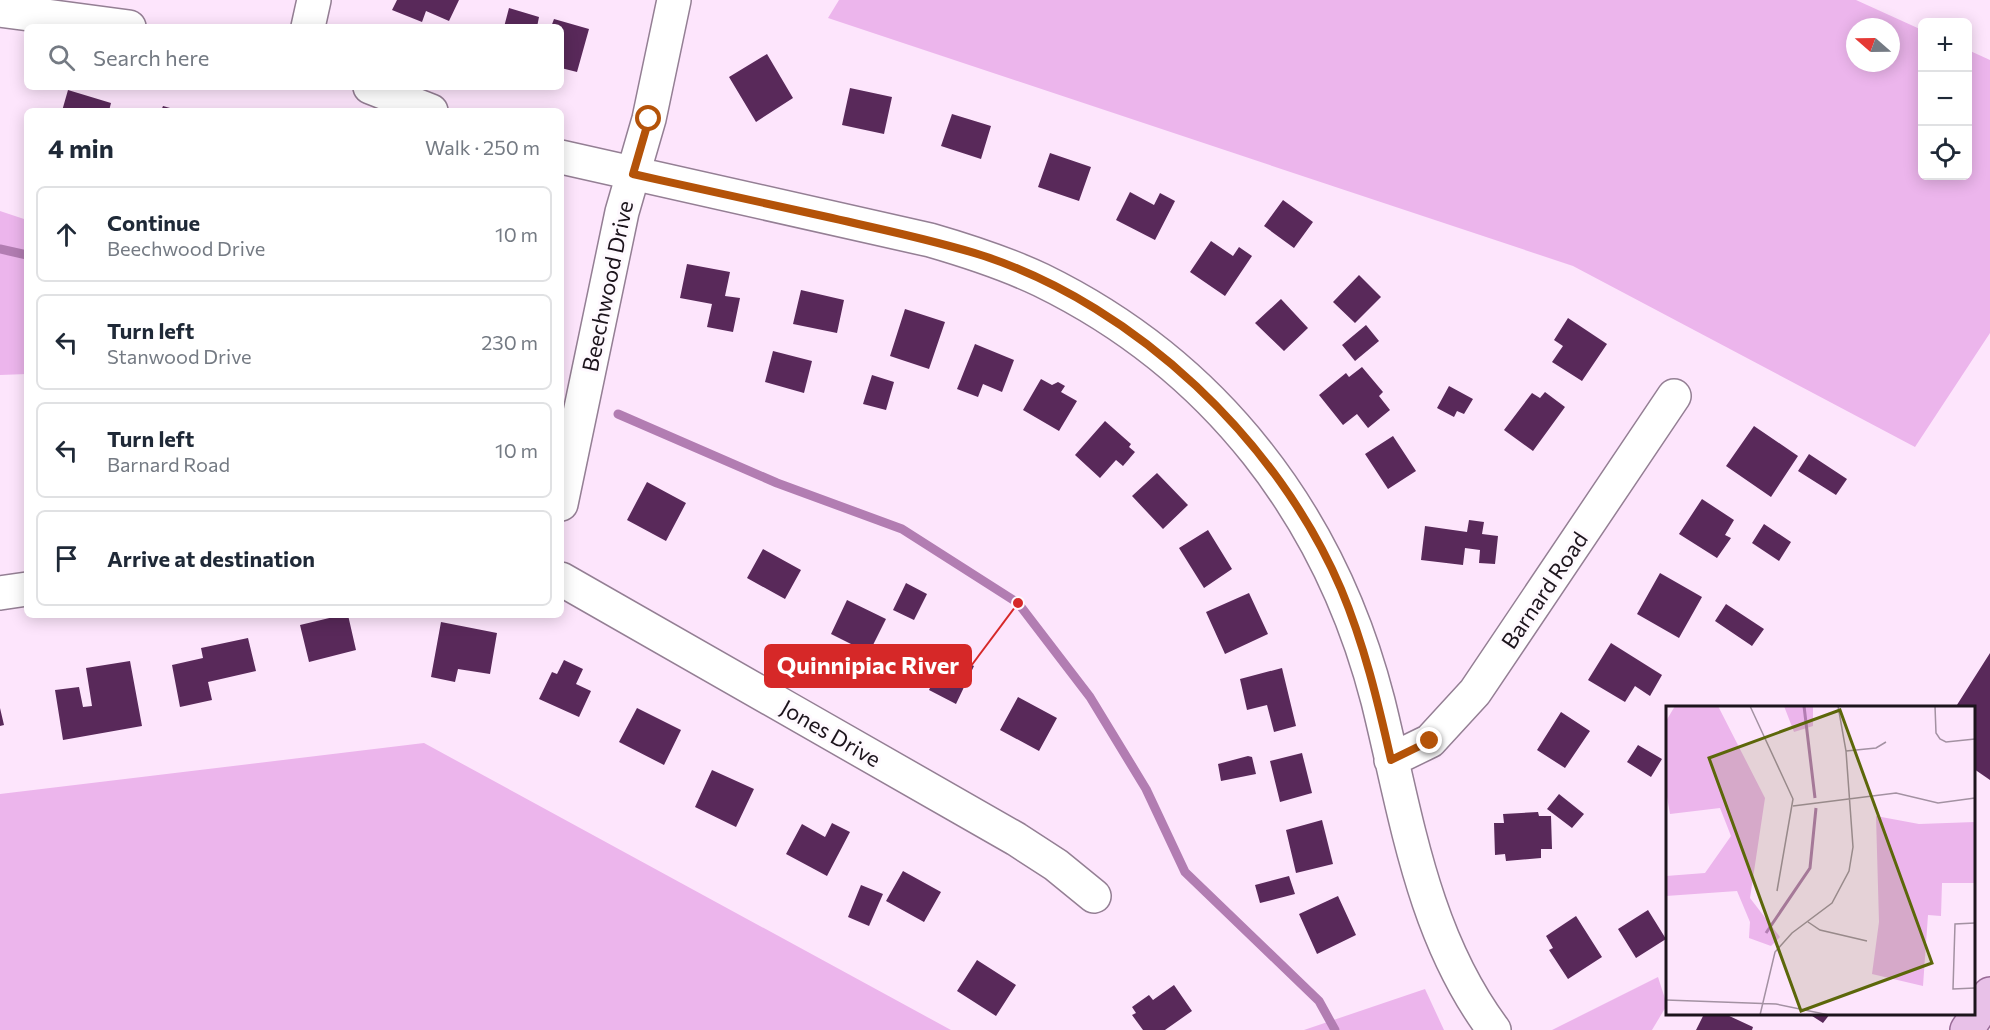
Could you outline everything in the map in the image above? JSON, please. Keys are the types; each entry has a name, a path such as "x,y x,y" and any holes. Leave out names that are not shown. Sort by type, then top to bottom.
{"main road":[{"path":"1967,1030 1990,994"}],"street":[{"path":"309,24 314,0"},
{"name":"Beechwood Drive","path":"564,490 633,174 649,119 674,0"},
{"path":"0,10 106,24"},
{"path":"378,90 423,108"},
{"path":"564,158 930,240 986,257 1041,280 1094,309 1144,342 1191,381 1238,428 1276,475 1318,543 1341,589 1363,650 1412,853 1427,895 1466,986 1494,1030"},
{"name":"Barnard Road","path":"1391,760 1430,741 1474,692 1674,396"},
{"name":"Jones Drive","path":"564,581 1017,839 1056,865 1094,896"},
{"path":"0,593 24,589"}],"shaded area":[{"path":"839,0 1856,0 1896,18 1846,18 1846,72 1900,72 1900,20 1918,28 1918,180 1972,180 1972,52 1990,60 1990,333 1915,447 1573,266 828,18"},
{"path":"0,211 24,219 24,374 0,375"},
{"path":"424,743 951,1030 0,1030 0,794"},
{"path":"1658,977 1666,1007 1652,1030 1552,1030"},
{"path":"1425,989 1444,1030 1304,1030"}],"building":[{"path":"397,0 459,0 449,21 426,11 422,22 392,10"},
{"path":"509,8 539,17 538,24 505,24"},
{"path":"554,19 589,29 577,72 564,69 564,24 552,24"},
{"path":"767,54 793,98 756,122 729,77"},
{"path":"850,88 892,97 884,134 842,125"},
{"path":"68,90 111,103 110,108 63,108"},
{"path":"952,114 991,126 981,159 941,146"},
{"path":"1050,153 1091,167 1079,201 1038,187"},
{"path":"1130,192 1154,205 1160,193 1175,201 1155,240 1116,220"},
{"path":"1283,200 1313,222 1294,248 1264,226"},
{"path":"1211,241 1233,256 1239,247 1252,256 1225,296 1190,272"},
{"path":"687,264 730,272 725,296 740,298 733,332 707,327 712,304 680,298"},
{"path":"1359,275 1381,297 1355,323 1333,302"},
{"path":"801,290 844,300 837,333 793,324"},
{"path":"1281,299 1308,328 1284,351 1255,323"},
{"path":"905,309 945,322 929,369 890,356"},
{"path":"1568,318 1607,344 1582,381 1552,362 1563,346 1554,340"},
{"path":"1366,325 1379,341 1355,361 1342,345"},
{"path":"975,344 1014,360 1002,392 983,384 978,397 957,389"},
{"path":"773,351 812,361 804,393 765,382"},
{"path":"1362,367 1383,392 1379,396 1390,410 1368,428 1357,414 1343,425 1319,395 1346,373 1349,377"},
{"path":"872,375 894,382 886,410 863,404"},
{"path":"1041,379 1052,385 1058,382 1065,386 1061,392 1077,401 1059,431 1023,410"},
{"path":"1449,386 1473,399 1464,414 1457,411 1454,417 1437,408"},
{"path":"1545,392 1565,407 1533,451 1504,430 1532,393 1540,398"},
{"path":"1105,421 1131,444 1129,447 1135,452 1123,466 1116,460 1100,478 1075,455"},
{"path":"1754,426 1798,456 1771,497 1726,466"},
{"path":"1393,436 1416,471 1388,489 1365,454"},
{"path":"1809,454 1847,479 1836,495 1798,471"},
{"path":"1157,473 1188,505 1163,529 1132,496"},
{"path":"647,482 686,503 666,541 627,520"},
{"path":"1702,499 1734,520 1725,535 1731,538 1717,558 1679,534"},
{"path":"1469,520 1484,522 1482,534 1498,536 1495,564 1479,563 1480,550 1465,548 1463,565 1421,560 1425,526 1467,532"},
{"path":"1764,524 1791,542 1779,561 1752,543"},
{"path":"1208,530 1232,569 1204,588 1179,548"},
{"path":"763,549 801,570 785,599 747,578"},
{"path":"1660,573 1702,597 1679,638 1637,614"},
{"path":"906,583 927,594 914,620 893,610"},
{"path":"1249,593 1268,634 1225,654 1206,612"},
{"path":"847,600 886,619 869,653 831,634"},
{"path":"1726,604 1764,629 1752,646 1715,621"},
{"path":"329,618 349,618 356,650 309,662 300,625"},
{"path":"441,622 497,633 490,674 458,669 455,682 431,677"},
{"path":"248,638 256,671 208,682 212,700 180,707 172,665 203,658 201,648"},
{"path":"1611,643 1662,675 1650,696 1635,686 1625,702 1588,680"},
{"path":"932,646 974,666 956,704 929,690 933,682 918,675"},
{"path":"1990,653 1990,780 1975,770 1975,706 1956,706"},
{"path":"564,660 583,669 576,684 591,691 579,717 539,699 552,672 557,674"},
{"path":"130,661 142,726 63,740 55,690 79,687 83,707 92,706 86,668"},
{"path":"1282,668 1296,726 1274,732 1267,705 1247,710 1240,679"},
{"path":"1018,697 1057,718 1039,751 1000,730"},
{"path":"0,708 4,725 0,726"},
{"path":"637,708 681,730 664,765 619,742"},
{"path":"1561,712 1590,731 1565,768 1537,750"},
{"path":"1638,745 1662,759 1651,777 1627,762"},
{"path":"1302,753 1312,793 1280,802 1270,761"},
{"path":"1252,757 1256,774 1221,781 1218,764"},
{"path":"712,770 754,789 736,827 695,807"},
{"path":"1559,794 1584,814 1572,828 1547,809"},
{"path":"1538,812 1539,816 1551,816 1552,849 1541,849 1541,858 1506,861 1505,854 1495,855 1494,823 1504,823 1503,814"},
{"path":"1322,820 1333,864 1296,873 1286,830"},
{"path":"832,823 850,832 827,876 786,854 802,824 825,837"},
{"path":"903,871 941,892 924,922 886,901"},
{"path":"1289,876 1295,894 1260,903 1255,885"},
{"path":"861,885 883,894 869,926 848,917"},
{"path":"1338,896 1356,935 1317,954 1299,914"},
{"path":"1648,910 1666,939 1636,958 1618,929"},
{"path":"1576,916 1602,957 1568,979 1549,950 1553,948 1546,936"},
{"path":"977,960 1016,985 996,1016 957,991"},
{"path":"1174,985 1192,1011 1165,1030 1143,1030 1132,1015 1136,1013 1132,1007 1149,995 1153,1000"},
{"path":"1704,1015 1727,1015 1753,1027 1752,1030 1696,1030"},
{"path":"1811,1015 1829,1015 1823,1023"}],"waterway":[{"path":"0,249 24,254"},
{"path":"618,414 777,483 902,529 1018,603 1090,697 1146,789 1185,872 1319,1001 1335,1030"}],"place":[{"name":"Quinnipiac River","path":"1018,603"}],"route":[{"path":"649,119 633,174 930,240 986,257 1041,280 1094,309 1144,342 1191,381 1238,428 1276,475 1296,505 1341,589 1363,650 1391,760 1430,741"}]}
